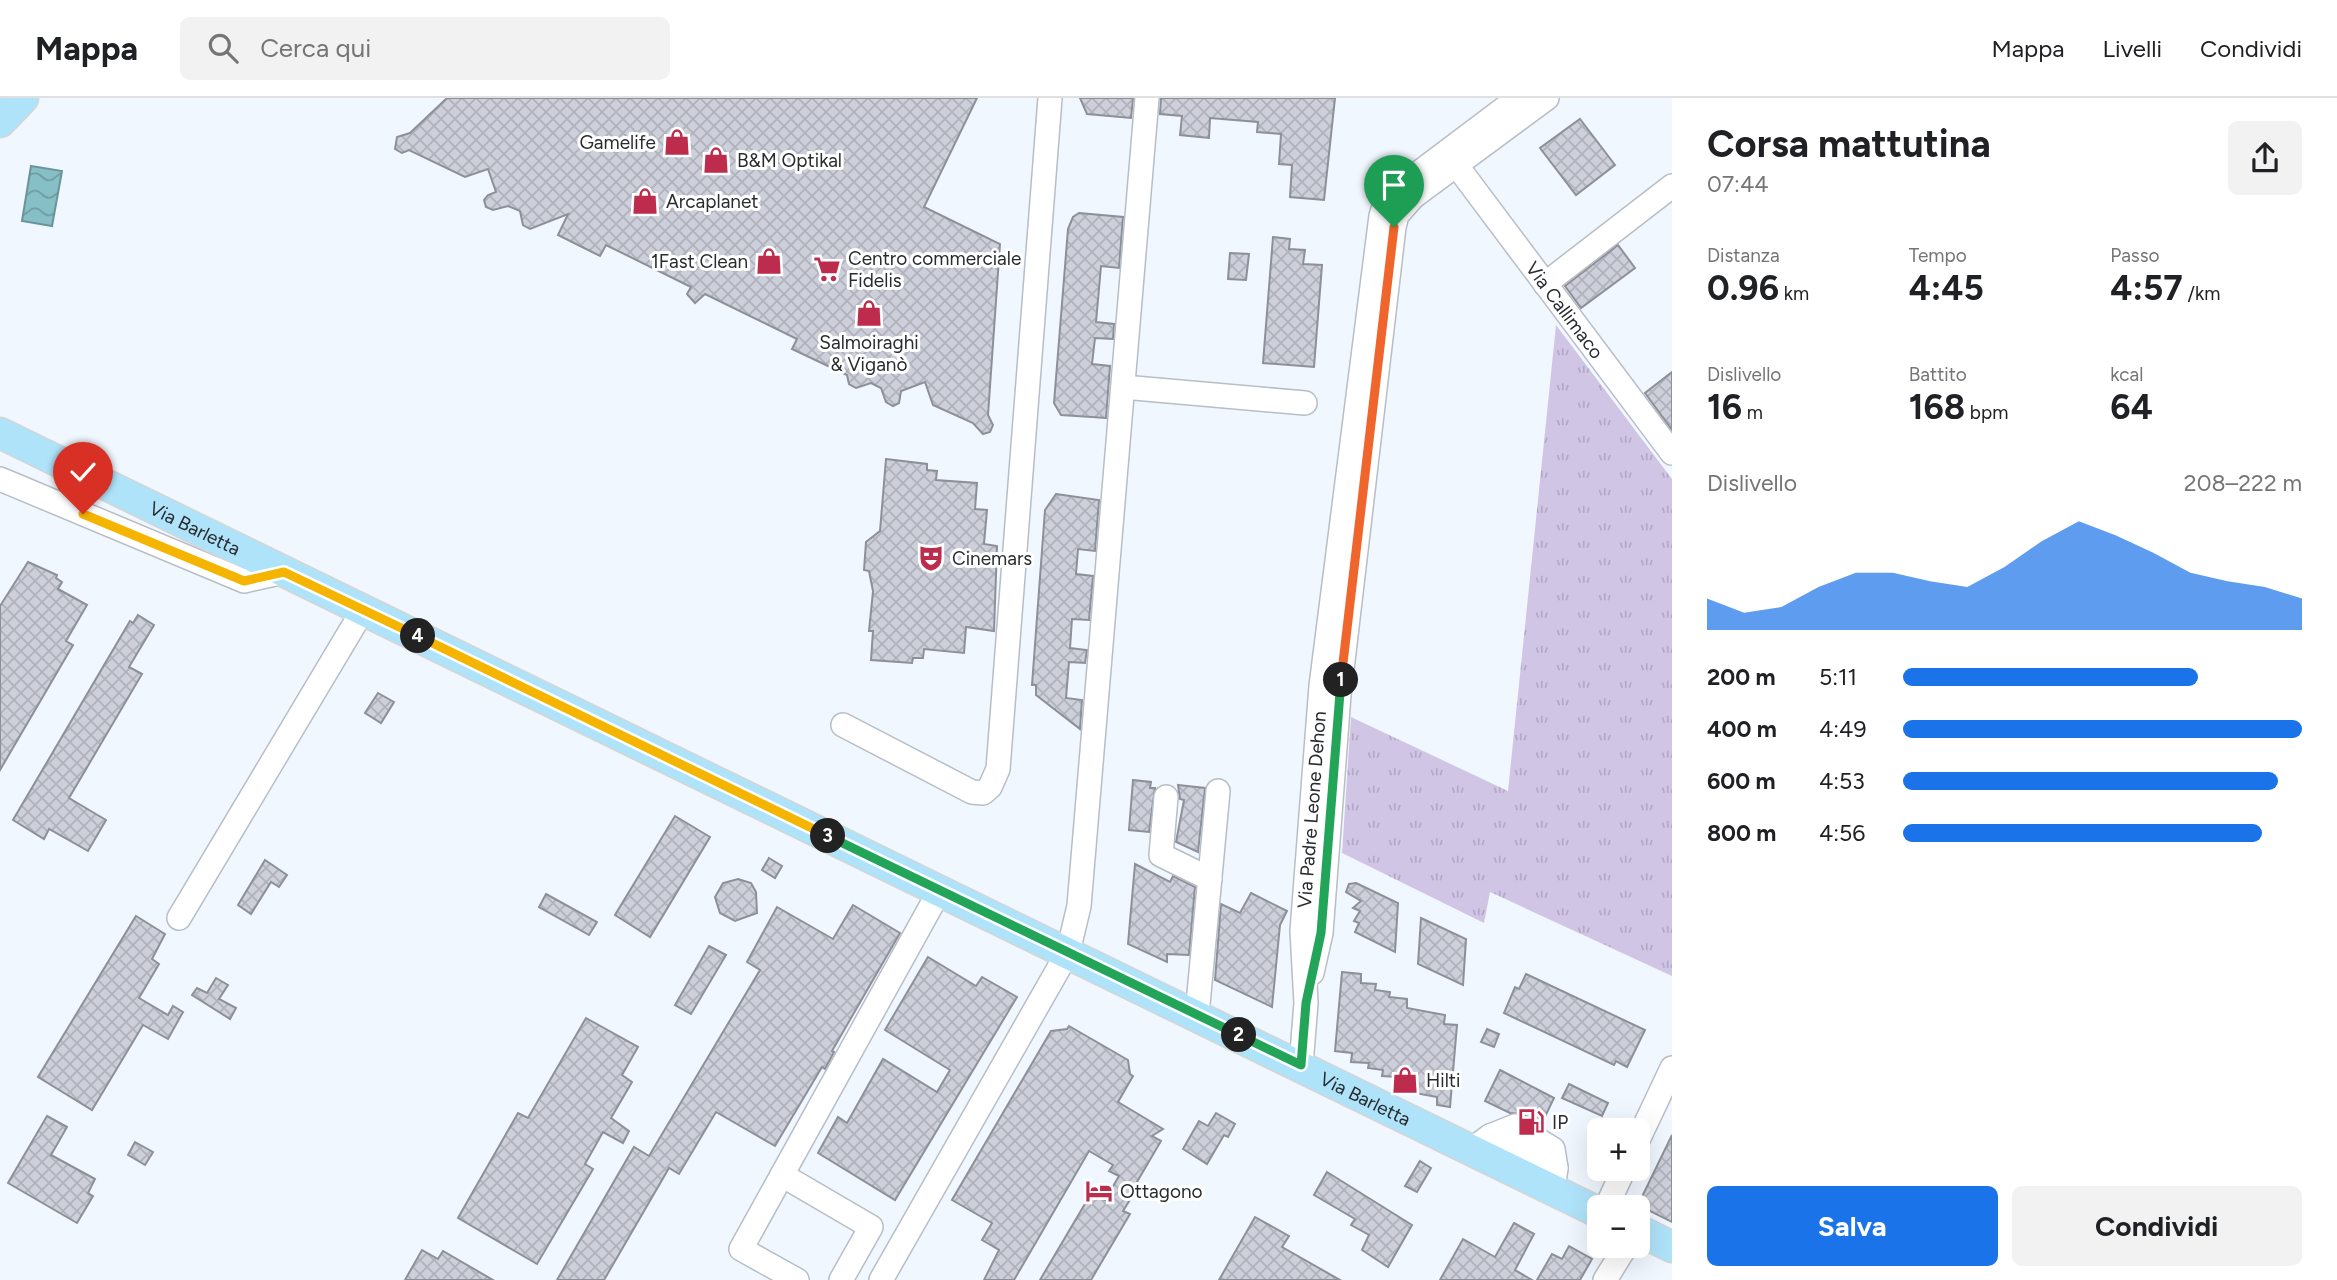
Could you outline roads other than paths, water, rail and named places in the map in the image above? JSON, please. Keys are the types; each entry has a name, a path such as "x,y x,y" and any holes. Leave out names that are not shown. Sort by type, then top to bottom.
{"main road":[{"path":"0,122 23,98"},
{"path":"0,415 9,423 125,483 153,507"},
{"name":"Via Barletta","path":"0,433 1301,1065 1481,1143 1555,1179 1587,1203"},
{"path":"1650,1236 1672,1247"}],"street":[{"path":"843,725 972,792 983,793 990,787 998,769 1050,98"},
{"path":"881,1280 1068,952 1079,906 1147,98"},
{"name":"Via Padre Leone Dehon","path":"1306,1003 1302,931 1321,686 1381,216 1385,203 1400,187 1518,98"},
{"name":"Via Padre Leone Dehon","path":"1301,1065 1306,1003 1321,933 1339,695 1394,227 1403,206 1547,98"},
{"name":"Via Callimaco","path":"1458,166 1672,453"},
{"path":"1545,284 1672,186"},
{"path":"1123,387 1305,403"},
{"path":"0,479 244,581 284,572"},
{"path":"179,918 363,610"},
{"path":"1197,1015 1218,791"},
{"path":"1166,797 1161,855 1210,879"},
{"path":"797,1280 741,1250 940,890"},
{"path":"1648,1118 1672,1068"},
{"path":"1481,1143 1515,1126 1553,1149 1555,1179"},
{"path":"782,1175 871,1227 841,1280"},
{"path":"1605,1280 1619,1258"}],"water":[{"path":"31,166 62,171 52,226 22,221"}],"place":[{"name":"Gamelife","path":"677,142"},
{"name":"B&M Optikal","path":"716,160"},
{"name":"Arcaplanet","path":"645,201"},
{"name":"1Fast Clean","path":"769,261"},
{"name":"Centro commerciale Fidelis","path":"827,269"},
{"name":"Salmoiraghi & Viganò","path":"869,313"},
{"name":"Cinemars","path":"931,558"},
{"name":"Hilti","path":"1405,1080"},
{"name":"IP","path":"1531,1122"},
{"name":"Ottagono","path":"1099,1191"}]}
